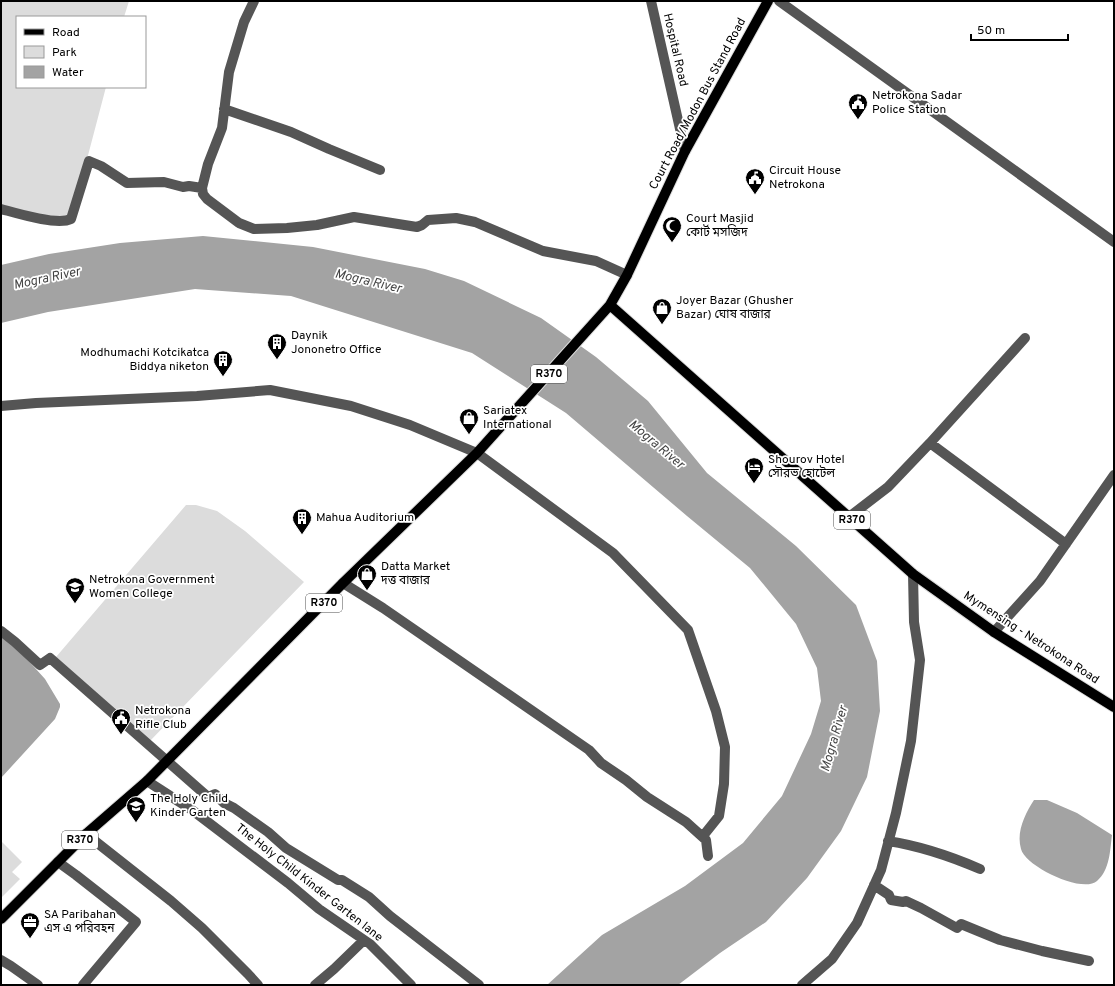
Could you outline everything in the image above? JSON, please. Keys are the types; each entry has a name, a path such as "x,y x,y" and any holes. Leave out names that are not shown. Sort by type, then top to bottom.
{"main road":[{"name":"Court Road/Modon Bus Stand Road","path":"610,305 627,276 685,151 768,1"},
{"name":"R370","path":"1,919 86,834 148,781 166,760 343,583 477,453 610,305"},
{"name":"Mymensing - Netrokona Road","path":"610,305 913,574 994,632 1114,707"}],"street":[{"path":"254,1 244,22 229,72 222,128 208,164 202,188 203,194 217,208 238,223 254,229 317,225 354,217 417,227 428,220 456,218 475,222 543,251 596,261 627,276"},
{"name":"Hospital Road","path":"650,1 685,151"},
{"path":"779,1 1114,242"},
{"path":"224,108 291,132 329,150 380,170"},
{"path":"1,209 25,216 60,222 71,219 89,161 101,166 127,183 164,182 183,187 188,186 202,188"},
{"path":"849,517 888,487 1025,338"},
{"path":"1,406 36,403 197,396 270,390 351,406 410,425 477,453 613,553 688,630 716,711 725,747 724,784 719,816 703,836"},
{"path":"930,443 1066,544"},
{"path":"994,632 1040,581 1114,475"},
{"path":"802,985 832,959 857,923 881,870 896,814 911,741 920,660 914,622 913,574"},
{"path":"343,583 383,608 589,750 601,763 647,797 686,822 706,840 708,856"},
{"path":"1,631 40,665 50,658 208,797 215,794 224,803 234,808 268,832 286,848 338,880 342,880 368,897 384,912 479,985"},
{"name":"The Holy Child Kinder Garten lane","path":"148,781 192,810 288,883 319,909 364,940 411,985"},
{"path":"86,834 171,901 258,985"},
{"path":"888,841 907,844 932,851 980,868"},
{"path":"58,862 136,922 83,985"},
{"path":"874,885 890,895 891,900 906,901 957,928 961,924 1000,940 1089,961"},
{"path":"315,985 364,940"},
{"path":"1,960 38,985"}],"green space":[{"path":"1,1 129,1 124,16 16,16 16,88 106,88 76,201 68,218 59,220 1,205"},
{"path":"186,505 196,505 217,511 245,531 304,582 149,742 56,657"},
{"path":"1,841 22,862 12,872 20,879 1,898"}],"water":[{"name":"Mogra River","path":"203,236 313,247 425,269 464,281 541,318 596,357 648,401 707,473 796,546 856,605 877,661 880,711 867,777 841,831 807,878 766,922 720,953 678,985 547,985 602,935 685,886 743,843 782,796 811,734 821,701 817,668 796,624 750,568 566,413 472,353 291,296 195,289 48,312 1,323 1,265 49,254 120,243"},
{"path":"1,635 17,648 45,679 60,704 60,707 55,719 1,778"},
{"path":"1034,800 1047,800 1077,813 1112,835 1107,866 1097,881 1090,884 1079,884 1067,881 1043,870 1032,863 1025,856 1021,849 1020,843 1022,823"}],"place":[{"name":"Netrokona Sadar Police Station","path":"858,120"},
{"name":"Circuit House Netrokona","path":"755,195"},
{"name":"Court Masjid কোর্ট মসজিদ","path":"672,243"},
{"name":"Joyer Bazar (Ghusher Bazar) ঘোষ বাজার","path":"662,325"},
{"name":"Daynik Jononetro Office","path":"277,360"},
{"name":"Modhumachi Kotcikatca Biddya niketon","path":"223,377"},
{"name":"Sariatex International","path":"469,435"},
{"name":"Shourov Hotel সৌরভ হোটেল","path":"754,484"},
{"name":"Mahua Auditorium","path":"302,535"},
{"name":"Datta Market দত্ত বাজার","path":"367,591"},
{"name":"Netrokona Government Women College","path":"75,604"},
{"name":"Netrokona Rifle Club","path":"121,735"},
{"name":"The Holy Child Kinder Garten","path":"136,823"},
{"name":"SA Paribahan এস এ পরিবহন","path":"30,939"}]}
